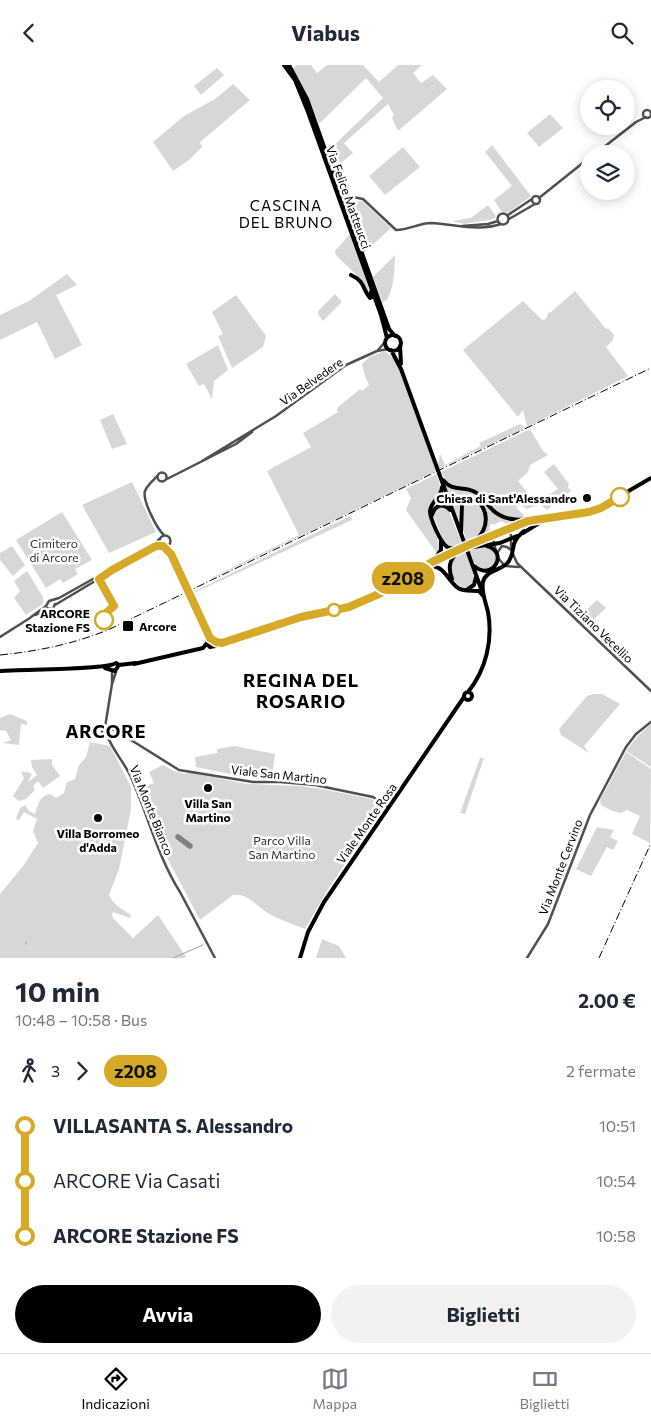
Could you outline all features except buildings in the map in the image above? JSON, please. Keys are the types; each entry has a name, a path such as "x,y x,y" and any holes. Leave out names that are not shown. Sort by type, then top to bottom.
{"main road":[{"name":"Via Felice Matteucci","path":"284,65 295,80 304,100 386,330 386,347 390,350 401,369 465,549"},
{"name":"Via Felice Matteucci","path":"289,65 307,99 389,329 399,339 401,369"},
{"path":"351,275 358,278 364,285 368,297 371,298 368,285 369,280"},
{"path":"386,340 390,336 395,336"},
{"path":"390,350 396,350 400,346"},
{"path":"442,481 454,489 468,489 477,493 494,511 505,518 520,520 581,514 596,510 651,475"},
{"path":"442,481 442,493 431,508 432,517 444,545 449,548 465,549"},
{"path":"453,581 449,569 450,562 456,554 481,535 486,524 484,509 473,498 466,499 462,503 461,535"},
{"path":"432,517 434,509 442,505 450,509 454,517"},
{"path":"0,671 115,668 167,659 211,643 238,641 297,620 349,609 383,594 415,571 438,559 457,551 511,539 541,521 556,517"},
{"path":"471,544 539,518"},
{"path":"484,597 483,582 486,576 505,565 510,559 514,541 524,531"},
{"path":"432,562 440,552 440,539"},
{"path":"465,549 476,568 486,571 495,567 497,555 490,547 477,546"},
{"name":"Viale Monte Rosa","path":"300,958 306,937 317,913 459,705 465,699 472,698 470,693 487,654 490,634 489,617 484,597 470,560"},
{"path":"415,571 429,566 437,567 444,571 457,587 465,590 479,591 484,597"},
{"path":"465,590 474,585 476,575"},
{"name":"Viale Monte Rosa","path":"465,699 464,694 470,693"}],"street":[{"path":"607,145 636,122 649,117 650,111 646,110 636,122"},
{"path":"643,113 646,117"},
{"path":"508,217 539,202 539,198 580,165"},
{"path":"340,190 348,196 363,199 396,230 431,223 477,228 506,223 508,217 535,196 539,198"},
{"path":"347,210 350,201 358,197"},
{"path":"532,199 535,204"},
{"path":"498,221 500,214 503,213 508,217"},
{"path":"460,227 498,221"},
{"path":"498,221 501,224"},
{"name":"Via Belvedere","path":"376,351 386,340"},
{"name":"Via Belvedere","path":"165,480 244,438 346,365 376,351 390,350"},
{"name":"Via Belvedere","path":"202,461 257,428"},
{"path":"224,449 233,442 244,438"},
{"name":"Via Belvedere","path":"215,455 219,450"},
{"path":"176,475 162,473 158,475 146,489 145,498 160,531 170,538 171,554 193,598 211,643"},
{"path":"151,483 165,480 165,474"},
{"path":"158,475 158,479 161,481"},
{"path":"507,530 511,535 511,551"},
{"path":"160,531 160,544 171,554"},
{"path":"47,607 54,609 55,605 152,547 164,535"},
{"path":"494,535 497,555 505,565 517,566 524,570"},
{"path":"152,547 167,546 170,543"},
{"path":"497,555 500,547 504,546 511,551"},
{"name":"Via Tiziano Vecellio","path":"511,551 517,563 651,691"},
{"path":"0,637 47,607 49,601 53,601 104,572 112,570"},
{"path":"53,601 55,605"},
{"path":"108,731 115,668"},
{"name":"Via Monte Cervino","path":"527,958 548,924 584,828 608,781 629,742 651,721"},
{"name":"Viale San Martino","path":"108,731 115,730 174,769 249,781 315,785 373,797 389,807"},
{"name":"Via Monte Bianco","path":"108,731 130,774 157,847 215,958"}],"green space":[{"path":"297,65 311,65 317,73 327,65 363,65 379,82 398,65 422,65 413,73 421,83 433,75 447,89 398,131 392,118 394,115 388,104 344,143 353,153 336,167 329,150 383,98 366,78 319,124 307,94 293,68"},
{"path":"217,68 224,75 201,95 194,86"},
{"path":"233,84 250,100 200,142 202,147 189,160 173,171 153,142 184,116 215,99"},
{"path":"550,114 563,128 539,147 527,133"},
{"path":"492,145 531,196 508,213 501,211 494,200 512,186 485,152"},
{"path":"403,147 420,167 385,195 369,176"},
{"path":"362,201 391,228 364,253 349,206 355,202"},
{"path":"488,205 496,216 494,219 464,224 452,221 471,218"},
{"path":"350,234 371,295 369,295 360,279 336,255 335,251"},
{"path":"395,255 393,285 386,302 384,300 383,304 373,277"},
{"path":"67,274 77,285 56,295 82,345 55,359 37,322 0,340 0,315 29,301"},
{"path":"575,291 606,329 608,328 614,335 613,340 606,347 628,376 527,427 523,410 518,417 463,350 523,301 542,320 546,319 548,313"},
{"path":"335,294 342,302 323,321 318,311"},
{"path":"236,295 266,336 263,347 232,368 218,336 223,334 212,312"},
{"path":"218,345 228,370 214,381 212,399 204,384 199,386 186,364"},
{"path":"385,351 398,365 436,471 211,579 299,535 267,471 311,447 303,433 338,412 337,408 360,389 362,391 369,385 362,364 369,357"},
{"path":"113,414 127,444 112,449 100,420"},
{"path":"520,424 525,428 439,469 440,454 445,465 481,446 479,443"},
{"path":"530,429 543,451 548,455 530,465 528,472 518,481 538,505 527,509 520,505 516,507 526,518 502,514 494,509 478,492 468,487 451,484 444,478 441,472"},
{"path":"554,464 569,484 570,490 572,490 547,510 541,505 552,496 550,494 558,489 544,472"},
{"path":"437,474 441,491 432,505 430,517 438,541 438,555 406,510 411,498 406,489"},
{"path":"132,482 156,532 109,553 82,505"},
{"path":"445,485 453,489 472,491 476,493 493,513 507,519 522,522 511,526 501,521 494,525 491,524 489,529 492,530 490,535 479,539 487,523 479,501 465,498 462,501 459,510 459,525"},
{"path":"473,499 482,511 484,524 479,535 467,544 462,525 464,502"},
{"path":"444,507 449,511 463,546 451,547 444,542 433,515 437,508"},
{"name":"Cimitero di Arcore","path":"62,512 92,560 75,569 78,574 63,583 60,579 46,588 16,540"},
{"path":"350,516 352,520 183,598 193,592"},
{"path":"12,546 25,565 13,576 0,560 0,553"},
{"path":"486,547 494,553 496,558 492,568 483,570 476,566 468,549"},
{"path":"465,550 472,566 474,578 470,586 465,588 454,581 451,570 455,558"},
{"path":"27,571 43,597 43,604 26,615 14,598 20,591 14,581"},
{"path":"597,600 606,608 587,626 581,620 585,615 584,612"},
{"path":"602,694 620,704 584,746 589,753 561,735 559,729 587,696"},
{"path":"10,714 27,721 27,725 21,724 19,745 2,743 11,740 6,731 0,730 0,718"},
{"path":"651,724 651,767 626,751"},
{"path":"90,742 110,746 131,787 131,809 119,869 109,895 115,904 130,914 131,917 113,912 113,918 133,938 158,915 186,957 184,958 0,958 0,894 23,866 38,843 33,831 37,819 24,812 18,821 16,818 20,808 25,805 29,811 35,814 43,797 50,794 56,798 64,793 67,782 75,779 79,765 86,757"},
{"path":"235,746 275,754 272,777 245,777 196,767 195,757 217,753 217,749"},
{"path":"626,752 651,769 650,843 632,834 640,816 627,810 621,813 612,811 601,805 600,800"},
{"path":"480,758 484,758 465,814 460,813"},
{"path":"52,759 52,765 60,776 43,788 38,781 33,786 35,790 26,799 19,801 13,796 24,778 21,772 32,774 28,782 37,775 32,767 31,760"},
{"name":"Parco Villa San Martino","path":"163,765 185,774 192,773 247,784 300,786 322,789 372,799 384,807 330,886 305,929 281,920 248,898 238,895 233,895 200,920 162,848 140,789 154,783 149,772"},
{"path":"597,827 614,830 610,837 618,841 613,850 607,847 591,876 576,869"},
{"path":"322,939 339,946 346,958 316,958"}],"waterway":[{"path":"173,958 203,945"}],"taxiway":[{"path":"178,837 190,846"}],"railway":[{"path":"0,655 56,646 110,629 651,368"},
{"path":"599,958 651,843"}],"bus line":[{"name":"z208","path":"104,620 107,612 113,608 114,604 99,579 156,546 163,546 171,554 210,638 218,643 222,643 301,617 344,609 381,593 404,577 471,544 539,518 589,512 601,508 620,497"}],"place":[{"name":"Chiesa di Sant'Alessandro","path":"587,498"},
{"name":"ARCORE Stazione FS","path":"104,620"},
{"name":"Arcore","path":"128,626"},
{"name":"Villa San Martino","path":"208,788"},
{"name":"Villa Borromeo d'Adda","path":"98,818"}],"district":[{"name":"CASCINA DEL BRUNO","path":"286,214"},
{"name":"REGINA DEL ROSARIO","path":"301,690"},
{"name":"ARCORE","path":"106,731"}]}
